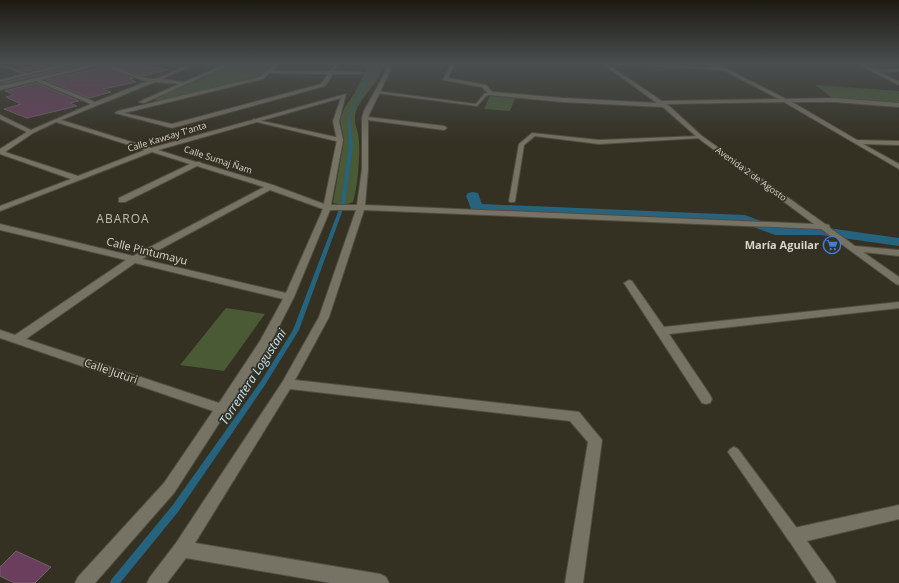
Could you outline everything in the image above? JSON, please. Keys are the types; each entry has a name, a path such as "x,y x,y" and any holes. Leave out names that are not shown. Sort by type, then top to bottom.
{"street":[{"path":"64,91 95,104"},
{"path":"0,152 31,132 126,91"},
{"path":"118,113 166,91"},
{"path":"118,113 206,91"},
{"path":"118,113 172,126 303,91"},
{"name":"Avenida 2 de Agosto","path":"644,91 662,104 700,137 826,227 899,282"},
{"path":"769,91 899,167"},
{"path":"156,583 182,549 287,384 324,317 361,206 365,169 365,118 377,92"},
{"path":"490,93 563,100 662,104 786,100 850,101 899,105"},
{"name":"Calle Kawsay T'anta","path":"0,209 76,178 154,149 344,95 336,121 340,140"},
{"path":"151,98 150,100 152,101 166,101"},
{"path":"0,117 31,132"},
{"path":"365,118 444,128"},
{"name":"Calle Sumaj Ñam","path":"56,120 198,163 331,208"},
{"path":"84,583 169,488 265,343 289,297 331,208 340,140"},
{"path":"854,142 899,143"},
{"path":"0,152 76,178"},
{"path":"122,200 198,163"},
{"path":"17,339 133,260 270,187"},
{"path":"331,208 361,206 826,227"},
{"name":"Calle Pintumayu","path":"0,227 289,297"},
{"path":"853,248 899,253"},
{"path":"629,283 706,399"},
{"path":"661,331 899,305"},
{"name":"Calle Juturi","path":"0,334 222,409"},
{"path":"287,384 574,416 595,440 574,583"},
{"path":"827,583 794,536 899,512"},
{"path":"182,549 380,583"}],"lane":[{"path":"377,92 477,106 485,95 490,93"},
{"path":"255,120 340,140"},
{"path":"512,201 522,144 534,134 599,142 700,137"},
{"path":"734,452 794,536"}],"green space":[{"path":"172,91 202,91 161,101 153,100"},
{"path":"355,91 368,91 356,110 355,117 359,138 359,155 355,196 353,202 336,204 333,203 344,140 340,119 345,107"},
{"path":"823,91 899,91 899,103 834,99"},
{"path":"490,96 515,98 510,111 484,109"},
{"path":"226,308 265,314 224,371 180,365"}],"building":[{"path":"5,91 56,91 79,101 70,103 77,106 27,118 4,109 21,104 6,97 14,95"},
{"path":"73,91 111,92 89,98"},
{"path":"16,551 51,567 35,583 14,583 0,576 0,567"}],"waterway":[{"name":"Torrentera Logustani","path":"114,583 175,509 263,383 296,330 343,204 351,145 349,119 362,91"},
{"path":"473,196 477,208 745,219 775,231 821,231 899,242"}],"place":[{"name":"María Aguilar","path":"832,245"}],"district":[{"name":"ABAROA","path":"123,219"}]}
